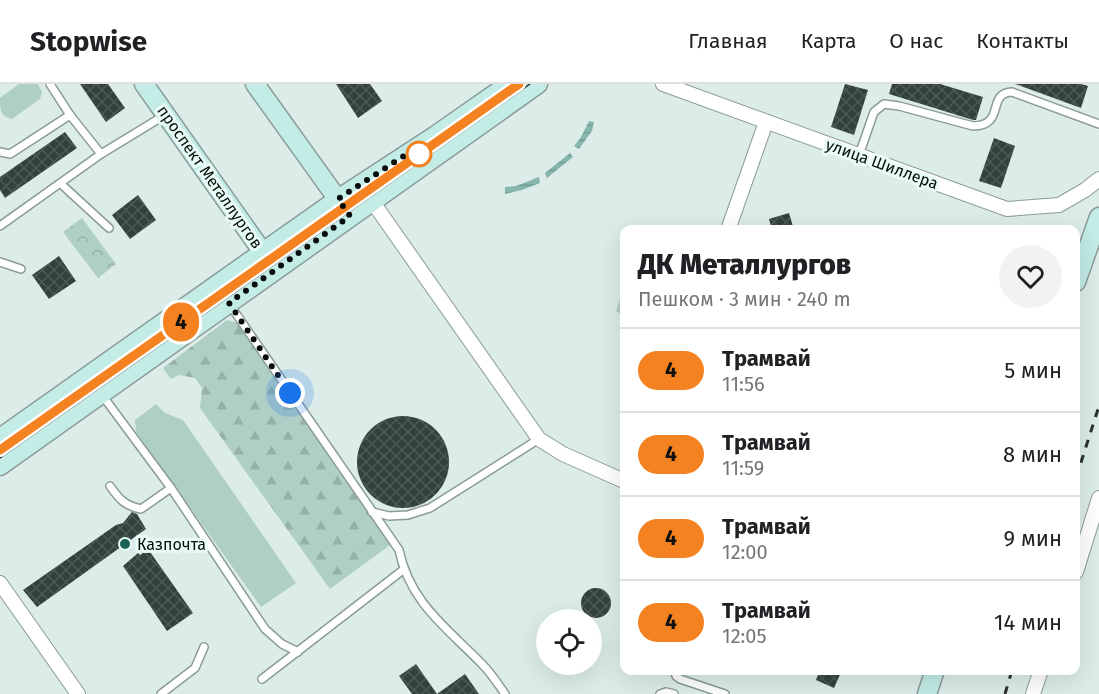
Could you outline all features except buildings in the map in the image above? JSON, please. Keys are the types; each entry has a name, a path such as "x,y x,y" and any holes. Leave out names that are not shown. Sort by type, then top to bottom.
{"main road":[{"name":"проспект Металлургов","path":"144,84 275,270"},
{"path":"0,438 338,199 509,84"},
{"path":"0,466 538,84"},
{"path":"261,88 350,216"},
{"path":"1080,271 1099,217"},
{"path":"927,694 933,675"}],"street":[{"name":"улица Шиллера","path":"663,84 1007,209 1059,205 1099,179"},
{"path":"730,225 766,122"},
{"path":"372,201 539,439 557,451 620,479"},
{"path":"1080,559 1099,498"},
{"path":"0,583 78,694"},
{"path":"1033,694 1039,675"}],"lane":[{"path":"50,84 70,115 101,154"},
{"path":"859,155 874,112 884,104 973,126 983,126 990,122 1000,95 1012,92 1099,124"},
{"path":"0,226 101,154 165,114"},
{"path":"0,152 10,154 70,115"},
{"path":"61,184 109,228"},
{"path":"0,262 21,269"},
{"path":"229,303 399,550 403,570 411,585 439,624 484,666 505,694"},
{"path":"102,395 171,488 265,629 282,644 298,652"},
{"path":"372,512 389,516 408,515 430,508 539,439"},
{"path":"110,486 119,499 130,507 141,508 171,488"},
{"path":"262,679 403,570"},
{"path":"160,694 195,668 204,647"},
{"path":"676,675 680,679 725,694"},
{"path":"660,694 666,692 674,694"}],"green space":[{"path":"19,84 38,84 42,92 40,99 12,119 2,112 0,98"},
{"path":"82,218 116,264 98,278 63,232"},
{"path":"620,299 620,314 616,311"},
{"path":"227,320 237,323 390,545 330,589 200,408 202,388 195,378 179,375 171,379 163,368"},
{"path":"156,404 165,413 183,420 296,583 261,607 136,432 135,420"}],"shaded area":[{"path":"589,121 594,122 592,131 579,149 574,146"},
{"path":"570,153 573,157 547,178 545,173"},
{"path":"539,177 540,183 505,194 505,187 516,186"}],"tram line":[{"name":"4","path":"0,450 519,84"},
{"path":"0,458 530,84"}],"railway":[{"path":"1080,465 1099,406"},
{"path":"1005,694 1011,675"}],"place":[{"name":"Казпочта","path":"125,544"}],"route":[{"path":"290,393 229,303 350,216 338,199 416,148 419,154"}]}
